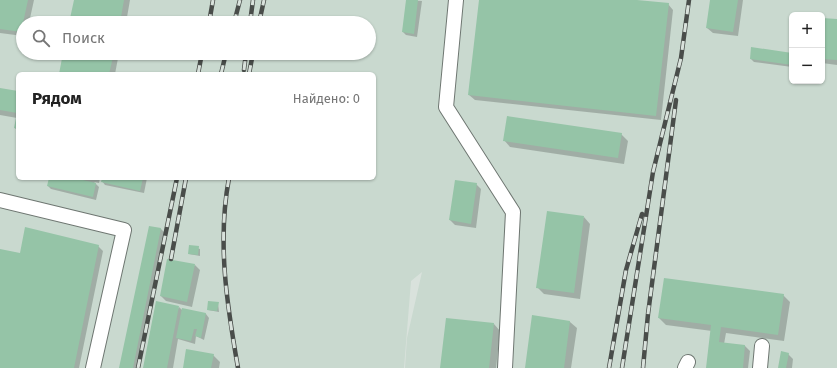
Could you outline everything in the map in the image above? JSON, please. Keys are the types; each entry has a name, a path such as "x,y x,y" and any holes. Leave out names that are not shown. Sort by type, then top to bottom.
{"lane":[{"path":"456,0 446,107 513,212 505,368"},
{"path":"0,200 124,230 92,368"},
{"path":"760,368 762,346"}],"shaded area":[{"path":"0,0 837,0 837,368 405,368 407,338 422,272 411,281 404,368 0,368"}],"building":[{"path":"0,0 28,0 24,16 16,16 16,31 0,29"},
{"path":"74,0 124,0 121,16 71,16"},
{"path":"406,0 418,0 414,34 402,32"},
{"path":"479,0 637,0 669,3 656,116 468,95"},
{"path":"710,0 738,0 733,32 706,28"},
{"path":"825,18 837,19 837,60 825,59"},
{"path":"751,47 789,53 789,65 750,59"},
{"path":"62,60 112,60 109,72 59,72"},
{"path":"0,88 16,91 16,113 0,110"},
{"path":"507,116 622,133 618,158 503,141"},
{"path":"16,118 16,128 14,128"},
{"path":"48,180 83,180 96,183 93,197 47,186"},
{"path":"102,180 143,180 140,191 101,182"},
{"path":"455,180 477,183 471,224 449,220"},
{"path":"547,211 584,216 574,293 536,288"},
{"path":"149,226 161,228 133,368 119,368"},
{"path":"25,227 99,245 74,368 0,368 0,249 20,253"},
{"path":"189,245 199,246 198,255 188,254"},
{"path":"167,259 195,264 187,302 160,296"},
{"path":"664,278 784,294 778,335 721,327 719,342 745,345 743,368 706,368 711,325 658,318"},
{"path":"156,301 179,306 167,368 143,368"},
{"path":"208,301 219,302 217,311 207,310"},
{"path":"182,308 206,313 201,338 195,336 197,329 194,329 191,341 176,338"},
{"path":"532,315 570,321 564,368 525,368"},
{"path":"446,318 494,323 489,368 440,368"},
{"path":"186,349 214,354 211,368 183,368"},
{"path":"781,351 789,353 786,368 778,368"}],"railway":[{"path":"210,16 213,0"},
{"path":"236,16 240,0"},
{"path":"251,16 253,0"},
{"path":"261,16 264,0"},
{"path":"622,368 653,172 681,58 689,0"},
{"path":"198,72 201,60"},
{"path":"221,72 224,60"},
{"path":"244,70 245,60"},
{"path":"249,72 252,60"},
{"path":"643,368 648,314 676,100"},
{"path":"138,368 177,180"},
{"path":"171,259 186,180"},
{"path":"229,180 225,202 224,226 225,273 230,321 238,368"},
{"path":"609,368 626,270 642,214"}]}
